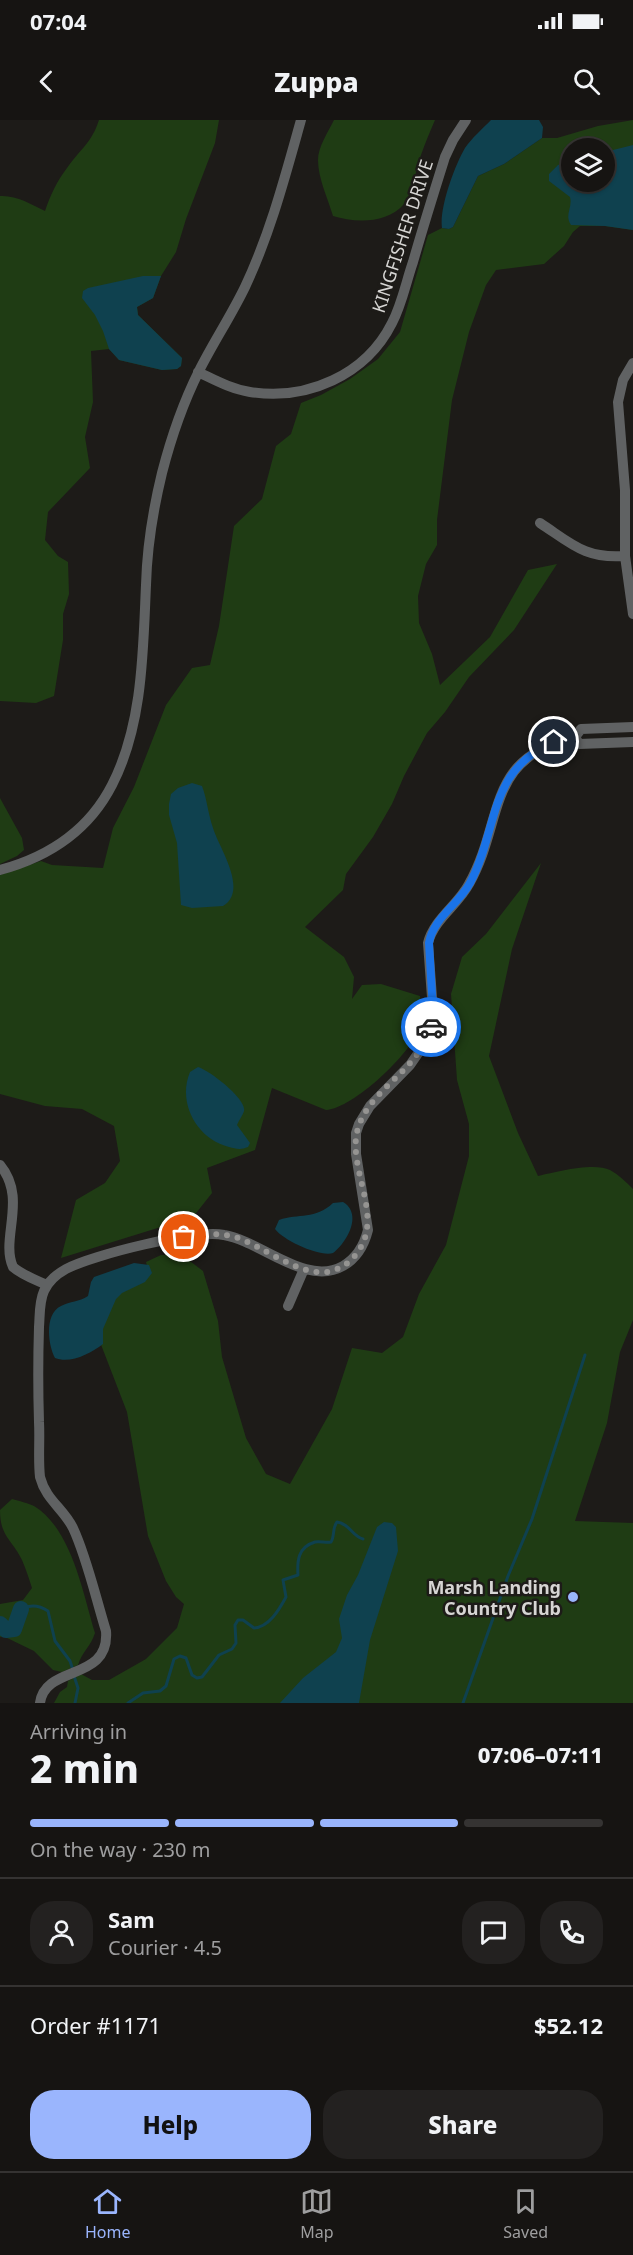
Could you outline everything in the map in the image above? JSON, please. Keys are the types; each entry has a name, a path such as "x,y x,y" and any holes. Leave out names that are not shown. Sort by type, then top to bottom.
{"street":[{"path":"0,870 43,854 79,829 103,801 120,765 134,716 141,670 146,574 154,511 173,435 198,372 244,289 262,248 301,120"},
{"name":"KINGFISHER DRIVE","path":"198,372 248,392 286,393 306,390 334,380 348,373 366,358 384,336 398,310 445,157 466,120"},
{"path":"633,363 623,380 618,402 625,490 625,556 633,614"},
{"path":"540,523 590,554 606,557 625,556"},
{"path":"40,1703 44,1691 101,1657 106,1640 106,1631 76,1534 63,1513 47,1495 40,1477 38,1339 40,1304 47,1285 67,1269 106,1254 197,1235 218,1234 238,1238 304,1269 319,1272 339,1268 349,1262 362,1248 368,1230 356,1154 356,1133 370,1106 410,1065 428,1039 433,1011 430,933 468,887 476,872 499,800 511,775 530,755 542,747 575,737 581,729 633,727"},
{"path":"603,728 604,743"},
{"path":"575,737 579,744 633,742"},
{"path":"0,1165 10,1186 9,1209 2,1233 4,1254 19,1271 47,1285"},
{"path":"288,1306 304,1269"}],"green space":[{"path":"99,120 219,120 215,143 176,252 161,276 153,298 137,307 138,315 182,358 181,366 177,369 162,370 119,360 109,349 91,351 93,402 85,437 90,468 48,512 45,540 58,556 68,562 69,594 63,614 63,640 54,696 36,703 0,701 0,196 18,198 45,211 60,178 89,140"},
{"path":"334,120 435,120 419,161 410,193 397,211 380,218 361,221 333,216 321,181 318,155"},
{"path":"633,120 633,230 605,226 580,226 564,246 544,264 496,270 486,285 469,332 452,400 437,520 437,545 426,564 418,596 419,623 432,654 440,685 490,637 528,570 557,564 514,630 469,677 445,712 427,733 392,804 373,837 346,874 343,890 305,927 344,957 354,977 352,999 362,985 381,984 420,996 422,1016 420,1028 405,1052 380,1078 338,1107 326,1110 272,1088 255,1150 207,1168 212,1193 193,1217 61,1258 76,1200 105,1183 120,1161 114,1126 82,1109 45,1106 0,1094 0,875 41,861 52,865 103,868 113,828 134,787 166,705 192,668 210,665 219,626 234,526 262,499 276,446 291,434 301,403 350,379 378,359 400,332 428,235 442,228 453,227 478,176 504,164 542,138 557,138 598,126"},
{"path":"0,798 22,838 24,850 0,864"},
{"path":"541,863 512,949 489,1056 518,1133 538,1176 574,1168 603,1168 616,1174 633,1189 633,1320 620,1352 607,1423 575,1521 633,1523 633,1703 54,1703 60,1692 67,1687 68,1681 81,1674 92,1680 109,1680 146,1659 177,1628 184,1604 176,1597 166,1581 148,1536 127,1412 100,1342 101,1323 120,1290 149,1274 146,1262 161,1255 182,1255 203,1271 218,1321 222,1357 246,1438 266,1474 290,1484 332,1409 352,1348 382,1353 403,1337 419,1294 446,1245 469,1156 469,1124 457,1080 451,994 462,957 486,934"},
{"path":"12,1499 34,1506 47,1516 58,1530 67,1546 86,1600 95,1633 78,1665 62,1672 53,1670 34,1651 3,1636 0,1637 0,1604 23,1600 32,1588 22,1560 2,1526 0,1510"}],"water":[{"path":"491,120 539,120 543,127 542,138 504,164 478,176 453,227 442,228 445,198 457,165 468,144"},
{"path":"633,145 633,230 571,225 568,218 570,197 563,192 615,192 615,150"},
{"path":"561,164 561,190 549,181 549,174"},
{"path":"143,276 161,276 153,298 137,307 138,315 182,358 181,366 177,369 162,370 119,360 109,349 95,315 82,298 83,291 88,288"},
{"path":"192,783 202,786 213,828 230,868 233,890 230,899 223,906 192,908 181,905 177,843 169,815 169,804 171,794 178,788"},
{"path":"198,1067 218,1079 240,1099 244,1111 237,1125 250,1143 248,1147 236,1149 218,1143 199,1128 188,1107 186,1096 190,1072"},
{"path":"343,1202 352,1213 351,1228 333,1253 320,1253 302,1247 275,1229 279,1220 313,1214 333,1203"},
{"path":"134,1263 149,1265 152,1273 145,1282 122,1293 116,1299 103,1329 103,1344 80,1357 67,1360 55,1358 49,1330 56,1310 64,1304 88,1296 94,1277"},
{"path":"384,1522 392,1523 396,1527 398,1551 370,1640 359,1703 280,1703 303,1678 336,1652 342,1638 339,1619 347,1595 358,1575 377,1527"}],"waterway":[{"path":"463,1703 508,1576 532,1519 585,1355"},
{"path":"128,1703 143,1693 160,1691 166,1686 174,1659 180,1656 186,1658 192,1675 197,1678 202,1677 219,1655 232,1649 236,1643 235,1625 238,1620 243,1620 254,1628 269,1621 286,1597 283,1580 298,1575 298,1560 302,1551 315,1542 331,1542 337,1522 345,1525 363,1539"},
{"path":"21,1609 35,1606 48,1611 55,1641 70,1661 73,1670"},
{"path":"0,1624 6,1630 14,1629 21,1609"},
{"path":"74,1676 78,1688 75,1703"}],"way so far":[{"path":"184,1237 224,1234 238,1238 310,1271 327,1272 339,1268 355,1257 362,1248 368,1230 356,1154 356,1133 370,1106 422,1050 431,1027"}],"place":[{"name":"Marsh Landing Country Club","path":"573,1597"}],"route":[{"path":"431,1027 433,1011 430,933 468,887 476,872 499,800 511,775 530,755 554,742"}]}
